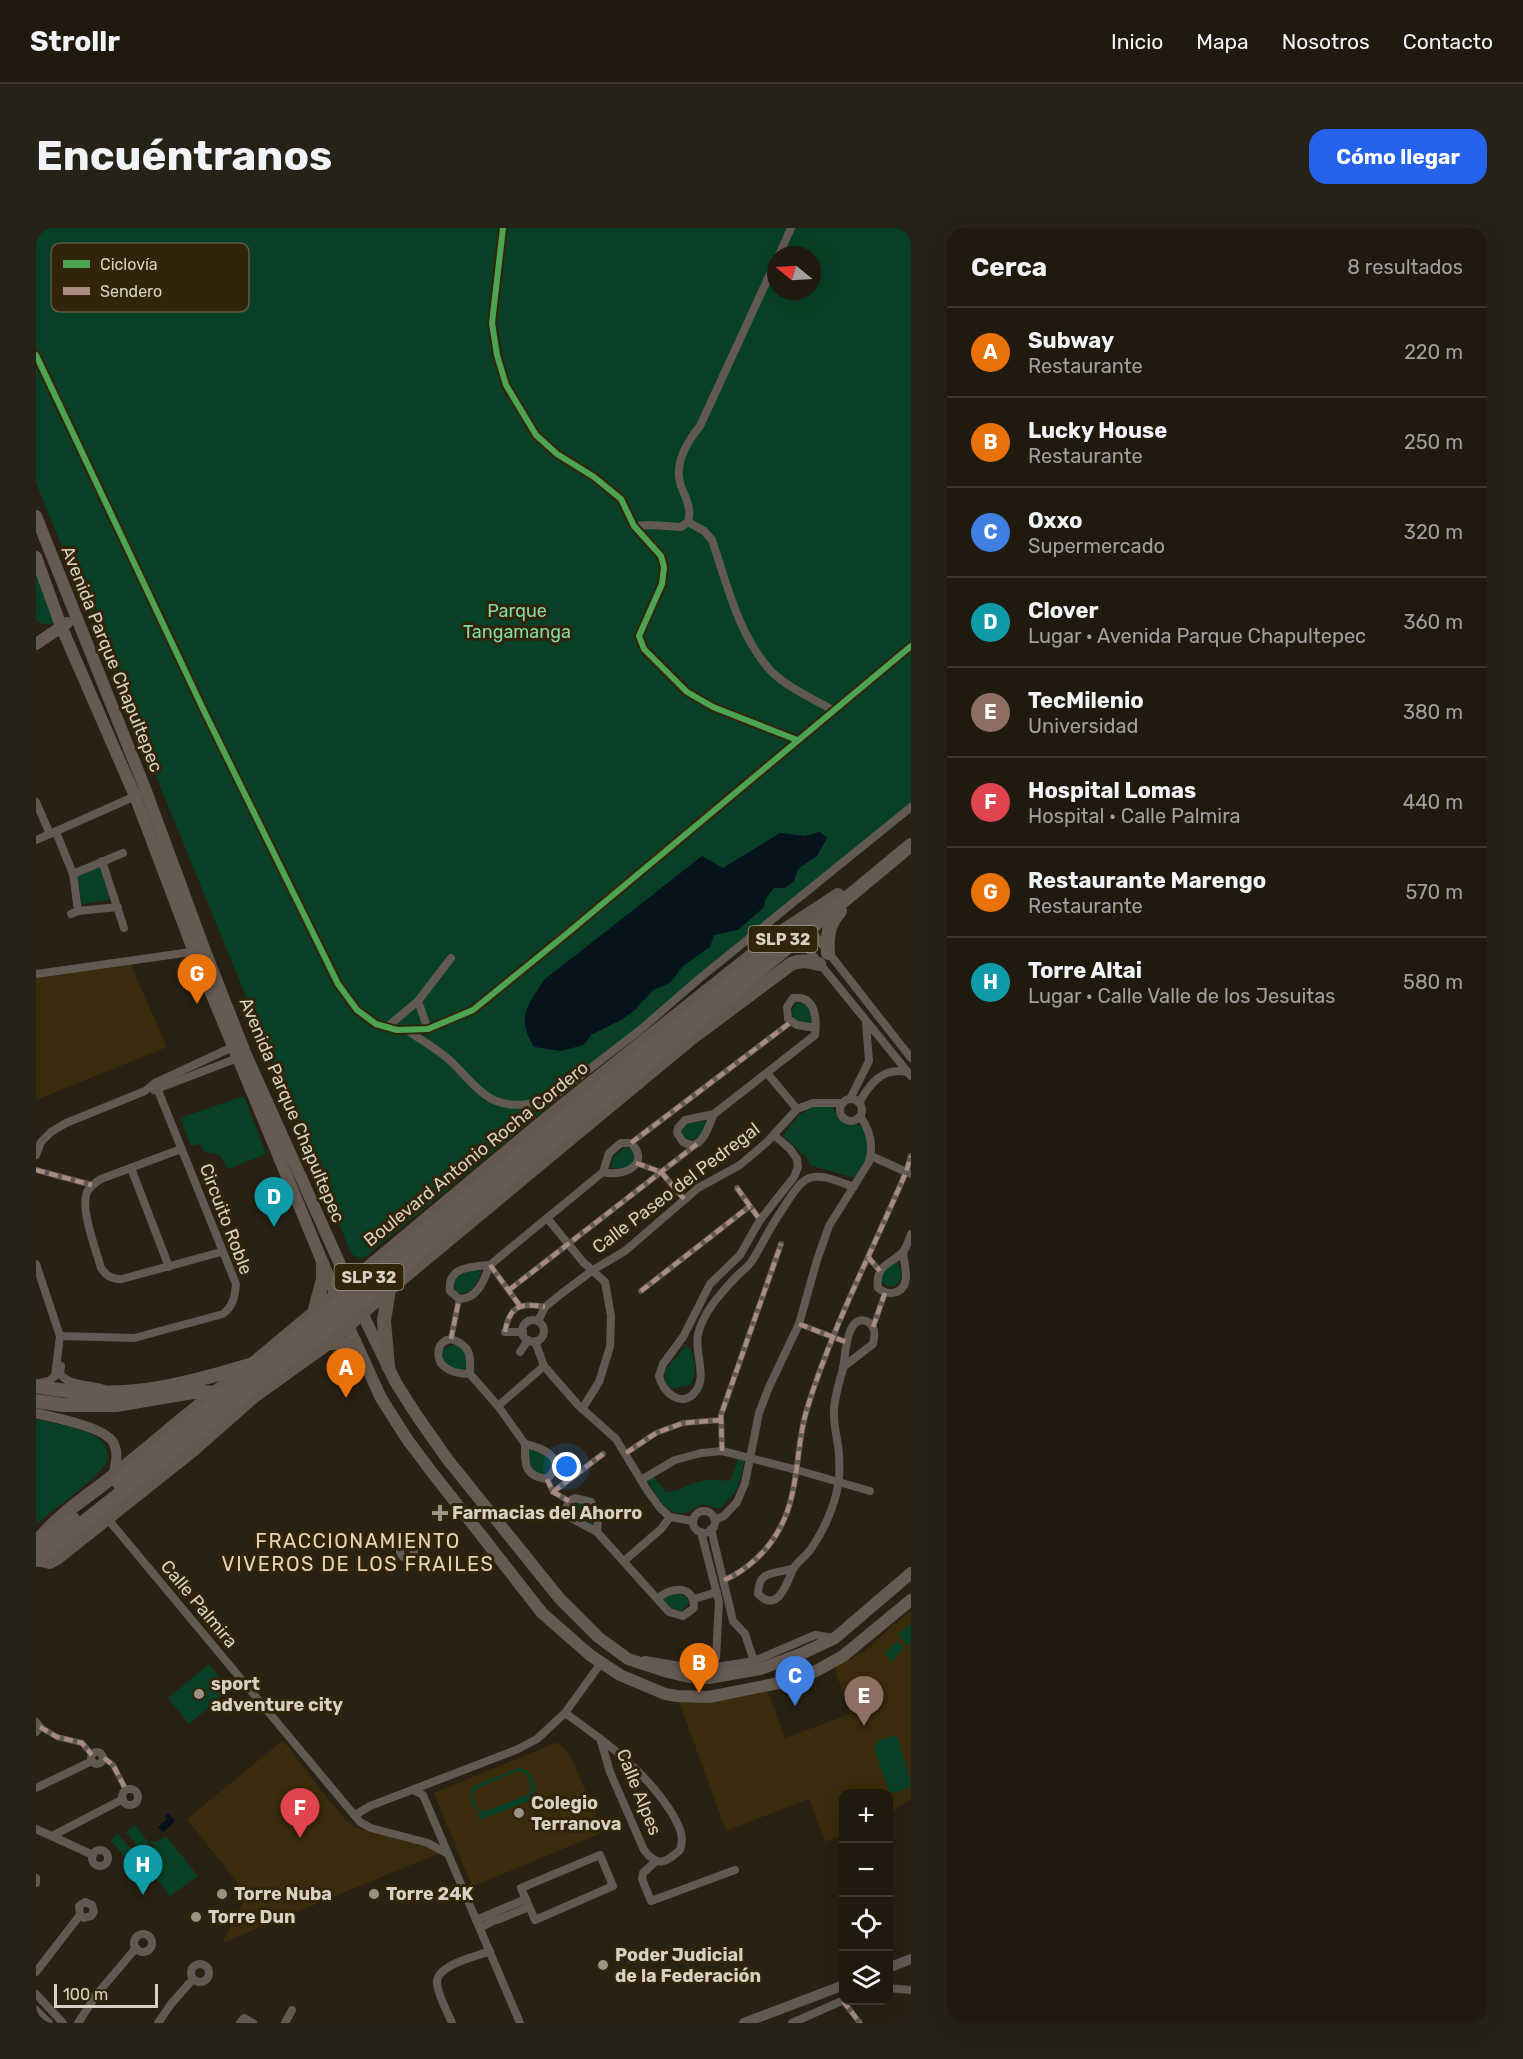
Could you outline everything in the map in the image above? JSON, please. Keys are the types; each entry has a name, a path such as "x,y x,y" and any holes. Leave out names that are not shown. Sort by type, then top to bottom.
{"highway":[{"name":"SLP 32","path":"36,1552 658,1048 911,835"},
{"name":"SLP 32","path":"658,1048 717,1006 911,845"},
{"path":"828,953 827,933 832,921 860,888"},
{"path":"689,1040 717,1006"},
{"path":"36,1385 90,1394 116,1394 200,1380 253,1364"},
{"path":"36,1401 63,1405 116,1405 194,1392 254,1396"},
{"name":"SLP 32","path":"36,1552 74,1529 84,1515"},
{"path":"70,1547 74,1529"}],"main road":[{"name":"Avenida Parque Chapultepec","path":"36,516 39,532 76,617 199,951 356,1346 381,1398 407,1439 542,1613 601,1663 633,1682 665,1694 709,1697 789,1681 816,1671 843,1656 911,1600"},
{"name":"Avenida Parque Chapultepec","path":"36,557 62,626 140,793"},
{"path":"38,638 76,617"},
{"name":"Boulevard Antonio Rocha Cordero","path":"36,1552 48,1527 113,1477 214,1392 253,1364 335,1293 550,1116 771,940 838,895"},
{"path":"36,1552 50,1562 70,1547 194,1449 254,1396 323,1347 389,1289 689,1040 791,964 808,961 819,964"},
{"name":"Avenida Parque Chapultepec","path":"240,1051 387,1366 417,1416 448,1460 560,1599 598,1637 628,1659 668,1672 708,1678 760,1669 835,1638 911,1573"},
{"path":"373,1262 370,1274 373,1281 382,1288 389,1289"},
{"path":"314,1311 320,1295 323,1264"},
{"path":"387,1366 384,1321 389,1289"},
{"path":"298,1324 320,1312 331,1314 334,1325 323,1347"},
{"path":"323,1347 341,1343 356,1346"},
{"path":"431,1472 448,1460"},
{"path":"542,1613 556,1620 590,1646 597,1645 598,1637"},
{"path":"789,1681 806,1668 832,1654 836,1648 835,1638"}],"street":[{"path":"502,228 492,323 497,355 506,385 536,435 557,454 594,477 621,499 634,526 661,556 664,567 662,584 639,636 644,649 687,692 713,707 797,740"},
{"path":"783,246 791,228"},
{"path":"634,526 681,527 688,522 690,513 678,475 679,462 689,439 700,426 767,281"},
{"path":"36,355 189,679 338,984 357,1010 376,1024 407,1030 428,1029 473,1010 911,646"},
{"path":"688,522 704,531 712,540 740,623 771,670 804,694 833,710"},
{"path":"36,840 140,793"},
{"path":"36,802 73,874 75,912 118,907"},
{"path":"407,1030 446,1056 489,1098 505,1103 524,1104 538,1103 553,1097 640,1030 700,978 911,807"},
{"path":"73,874 123,853"},
{"path":"102,861 124,928"},
{"path":"810,929 911,1058"},
{"path":"799,938 909,1074"},
{"path":"36,974 199,951"},
{"path":"387,1027 418,1001 451,958"},
{"path":"840,989 850,981"},
{"path":"697,1144 682,1142 677,1133 685,1120 714,1114 815,1035 815,1028 814,1009 810,1002 801,998 793,998 787,1007 787,1016 791,1022 815,1028"},
{"path":"418,1001 428,1029"},
{"path":"490,1265 465,1267 455,1273 449,1283 450,1291 459,1299 465,1299 474,1294 490,1265 603,1172 609,1153 621,1143 631,1143 791,1022"},
{"path":"850,1102 869,1061 866,1022"},
{"path":"36,1155 42,1142 51,1132 66,1123 240,1051"},
{"path":"157,1087 240,1051"},
{"path":"869,1061 882,1074"},
{"path":"860,1116 851,1121 844,1119 840,1109 867,1089 882,1074 894,1071 909,1074"},
{"path":"709,1668 716,1658 724,1580 711,1529 715,1520 724,1516 737,1502 745,1483 759,1413 799,1324 829,1226 867,1167 871,1156 870,1137 860,1116 861,1109 850,1102 813,1103 797,1109 767,1073"},
{"path":"858,1082 867,1089"},
{"name":"Circuito Roble","path":"60,1336 135,1338 224,1314 235,1296 236,1284 221,1252 157,1087"},
{"name":"Calle Paseo del Pedregal","path":"538,1321 545,1307 593,1270 625,1251 698,1188 740,1165 774,1135 797,1109"},
{"path":"509,1290 697,1144 703,1138 714,1114"},
{"path":"774,1135 790,1149 798,1167 794,1177 760,1220 740,1255 710,1284 683,1337 663,1364 658,1376 664,1390 670,1396 681,1399 690,1397 697,1390 701,1366 696,1350 698,1334 705,1316 717,1297 751,1262 765,1235 795,1191 807,1179 813,1177 826,1178 854,1187"},
{"path":"603,1172 620,1174 631,1170 638,1158 636,1148 631,1143"},
{"path":"181,1149 101,1179 87,1192 85,1206 101,1268 105,1275 113,1279 122,1279 221,1252"},
{"path":"871,1156 908,1173"},
{"path":"724,1580 740,1573 762,1552 780,1529 794,1488 799,1441 807,1409 868,1257 908,1173 911,1156"},
{"path":"636,1163 662,1172 684,1199"},
{"path":"131,1168 169,1267"},
{"path":"36,1170 92,1185"},
{"path":"737,1188 760,1220"},
{"path":"641,1291 750,1206"},
{"path":"547,1218 583,1262 604,1282 611,1316 610,1347 598,1382 582,1409"},
{"path":"903,1252 882,1267 876,1278 878,1288 885,1293 894,1294 902,1289 906,1280 903,1252 911,1234"},
{"path":"722,1451 721,1420 728,1392 781,1244"},
{"path":"868,1257 880,1271"},
{"path":"36,1264 60,1336 58,1373"},
{"path":"490,1265 520,1306"},
{"path":"873,1327 885,1293"},
{"path":"452,1339 459,1299"},
{"path":"545,1307 520,1306 507,1317 505,1332 523,1332 531,1341 544,1366 582,1409 616,1439 660,1508 670,1517 693,1521"},
{"path":"794,1568 762,1577 758,1583 758,1594 763,1599 771,1600 780,1596 788,1585 794,1568 810,1551 820,1534 833,1504 839,1466 834,1408 846,1342 855,1323 861,1320 867,1322 873,1327 875,1334 873,1344 843,1367"},
{"path":"520,1352 531,1341 541,1338 544,1333 543,1326 538,1321 528,1321 523,1332"},
{"path":"799,1324 846,1342"},
{"path":"36,1385 49,1381 58,1373 65,1343 72,1337"},
{"path":"470,1374 471,1361 468,1350 462,1342 452,1339 445,1340 438,1351 439,1361 445,1368 470,1374 498,1406 525,1444 528,1471 536,1478 547,1479 554,1473 556,1464 553,1456 535,1446 525,1444"},
{"path":"498,1406 544,1366"},
{"path":"58,1373 68,1381 93,1385 116,1394"},
{"path":"36,1413 104,1432 113,1442 117,1456 113,1477"},
{"path":"626,1453 656,1433 683,1423 721,1420"},
{"path":"641,1480 675,1460 701,1453 722,1451 870,1491"},
{"path":"553,1492 603,1454"},
{"path":"547,1479 553,1492 569,1501"},
{"path":"597,1532 598,1520 591,1502 575,1498 569,1501 566,1509 569,1517 597,1532 669,1612 683,1616 694,1608 694,1599 689,1593 669,1590 658,1598"},
{"path":"715,1520 710,1512 706,1511 697,1513 693,1521 695,1528 701,1532 717,1592 733,1621 740,1626 745,1635 754,1660"},
{"path":"624,1561 661,1529 670,1517"},
{"name":"Calle Palmira","path":"106,1518 360,1822 376,1829 428,1843 448,1854"},
{"path":"701,1532 711,1529"},
{"path":"707,1554 718,1552"},
{"path":"694,1599 717,1592"},
{"path":"628,1659 709,1668 754,1660 815,1635 835,1638"},
{"path":"355,1815 370,1806 537,1739 565,1713 601,1663"},
{"name":"Calle Alpes","path":"565,1713 600,1738 652,1784 680,1827 683,1836 680,1850 669,1859 656,1861 651,1859 644,1850 610,1772 600,1738"},
{"path":"37,1727 57,1737 82,1743 98,1764 104,1758 113,1765 126,1790"},
{"path":"36,1788 92,1758"},
{"path":"423,1795 429,1783"},
{"path":"126,1790 136,1791 138,1798 136,1802 126,1803 123,1799 126,1790"},
{"path":"413,1790 423,1795 520,2023"},
{"path":"52,1836 123,1799"},
{"path":"370,1806 366,1816 367,1821 376,1829"},
{"path":"36,1830 93,1855"},
{"path":"428,1843 440,1836"},
{"path":"600,1855 613,1886 535,1920 528,1903 521,1888 600,1855"},
{"path":"656,1861 643,1873 642,1879 651,1901 735,1870"},
{"path":"36,1878 36,1883"},
{"path":"478,1924 528,1903"},
{"path":"36,1972 80,1916"},
{"path":"78,2023 97,1994 135,1948"},
{"path":"452,2023 437,1985 438,1976 443,1969 490,1951"},
{"path":"893,1966 911,1959"},
{"path":"158,2023 193,1979"},
{"path":"744,2023 839,1987"},
{"path":"893,1988 911,1990"},
{"path":"36,1994 63,2023"},
{"path":"792,2023 839,2002"},
{"path":"847,2005 860,2023"},
{"path":"36,2010 49,2023"},
{"path":"285,2023 292,2010"},
{"path":"240,2023 244,2018 253,2023"}],"shaded area":[{"path":"129,961 167,1047 36,1100 36,973"},
{"path":"911,1610 911,1799 893,1810 893,1789 839,1789 839,1837 825,1842 809,1799 726,1831 677,1696 766,1687 785,1738 850,1714 834,1667 862,1653"},
{"path":"283,1740 319,1788 354,1827 442,1852 222,1943 247,1895 187,1819"},
{"name":"Colegio Terranova","path":"558,1742 571,1757 603,1832 472,1887 434,1793"}],"green space":[{"name":"Parque Tangamanga","path":"36,228 911,228 911,811 364,1258 356,1257 351,1253 36,483"},
{"path":"36,571 56,620 51,624 43,624 36,620"},
{"path":"99,864 110,900 81,904 77,872"},
{"path":"796,1003 803,1003 811,1009 813,1024 794,1020 792,1011"},
{"path":"244,1096 266,1154 228,1169 220,1155 205,1152 200,1144 191,1146 180,1118"},
{"path":"818,1106 832,1107 843,1123 860,1125 864,1128 868,1147 865,1163 854,1178 810,1165 808,1159 783,1136 798,1117"},
{"path":"707,1121 701,1137 687,1141 682,1134 682,1128 689,1123"},
{"path":"624,1148 630,1148 636,1156 629,1169 611,1168 613,1157"},
{"path":"897,1262 902,1271 900,1280 895,1286 887,1286 880,1280 881,1271"},
{"path":"473,1270 481,1271 476,1284 467,1292 458,1293 455,1284 458,1275"},
{"path":"461,1345 466,1350 469,1373 446,1366 441,1352 444,1348"},
{"path":"687,1345 695,1365 693,1380 691,1385 672,1389 666,1382 665,1370"},
{"path":"36,1419 77,1429 98,1438 107,1450 108,1458 105,1465 88,1483 36,1524"},
{"path":"526,1445 544,1451 555,1464 546,1478 530,1472"},
{"path":"739,1457 745,1459 737,1490 720,1509 702,1504 685,1513 672,1511 662,1502 647,1479 652,1475 666,1492 703,1481 730,1481"},
{"path":"582,1501 589,1503 594,1526 572,1515 570,1507"},
{"path":"671,1594 681,1594 687,1597 689,1603 682,1611 670,1607 663,1601 662,1598"},
{"path":"911,1624 911,1643 907,1646 898,1633"},
{"path":"897,1641 904,1648 892,1661 885,1654"},
{"name":"sport adventure city","path":"209,1664 230,1690 189,1724 168,1698"},
{"path":"893,1736 897,1737 911,1781 910,1787 895,1793 893,1789 888,1789 874,1748 878,1741"},
{"path":"518,1768 531,1775 535,1789 530,1797 531,1800 480,1820 478,1815 481,1813 471,1804 471,1790 474,1786","holes":["517,1771 529,1779 529,1794 484,1812 477,1808 473,1797 476,1789"]},
{"path":"135,1825 149,1843 141,1850 126,1832"},
{"path":"118,1834 133,1851 125,1858 111,1840"},
{"path":"166,1836 198,1876 170,1896 151,1872 142,1866 155,1847 150,1841 158,1841"}],"water":[{"path":"820,832 827,838 817,856 798,869 794,881 785,888 774,888 766,898 764,907 738,930 714,935 710,947 683,966 670,983 653,990 635,1010 591,1035 584,1045 561,1051 534,1047 526,1028 526,1012 544,980 702,856 723,868 780,833 805,836"},
{"path":"168,1813 175,1821 163,1832 158,1827 167,1819 165,1816"}],"marked path":[{"path":"631,1143 791,1022"},
{"path":"509,1290 697,1144"},
{"path":"724,1580 756,1559 780,1528 791,1499 803,1424 817,1378 911,1156"},
{"path":"636,1163 661,1172 684,1199"},
{"path":"36,1170 92,1185"},
{"path":"737,1188 760,1220"},
{"path":"641,1291 750,1206"},
{"path":"722,1451 721,1415 781,1244"},
{"path":"868,1257 880,1271"},
{"path":"490,1265 520,1306"},
{"path":"873,1327 885,1293"},
{"path":"451,1339 459,1299"},
{"path":"505,1332 513,1311 529,1305 545,1307"},
{"path":"799,1324 846,1342"},
{"path":"626,1453 656,1433 683,1423 721,1420"},
{"path":"553,1492 603,1454"},
{"path":"547,1479 553,1492 569,1501"},
{"path":"40,1727 57,1737 82,1743 92,1755"},
{"path":"104,1758 113,1765 126,1790"},
{"path":"846,2005 860,2023"}],"cycle path":[{"path":"503,228 492,323 497,355 506,385 536,435 557,454 594,477 621,499 634,526 661,556 664,567 662,584 639,636 644,649 687,692 713,707 797,740"},
{"path":"36,355 204,711 338,984 357,1010 376,1024 397,1030 428,1029 473,1010 911,646"}],"place":[{"name":"Restaurante Marengo","path":"197,1004"},
{"name":"Clover","path":"274,1227"},
{"name":"Subway","path":"346,1398"},
{"name":"Farmacias del Ahorro","path":"440,1513"},
{"name":"Lucky House","path":"699,1693"},
{"name":"sport adventure city","path":"199,1694"},
{"name":"Oxxo","path":"795,1706"},
{"name":"TecMilenio","path":"864,1726"},
{"name":"Colegio Terranova","path":"519,1813"},
{"name":"Hospital Lomas","path":"300,1838"},
{"name":"Torre Nuba","path":"222,1894"},
{"name":"Torre 24K","path":"374,1894"},
{"name":"Torre Altai","path":"143,1895"},
{"name":"Torre Dun","path":"196,1917"},
{"name":"Poder Judicial de la Federación","path":"603,1965"}],"district":[{"name":"FRACCIONAMIENTO VIVEROS DE LOS FRAILES","path":"358,1552"}]}
